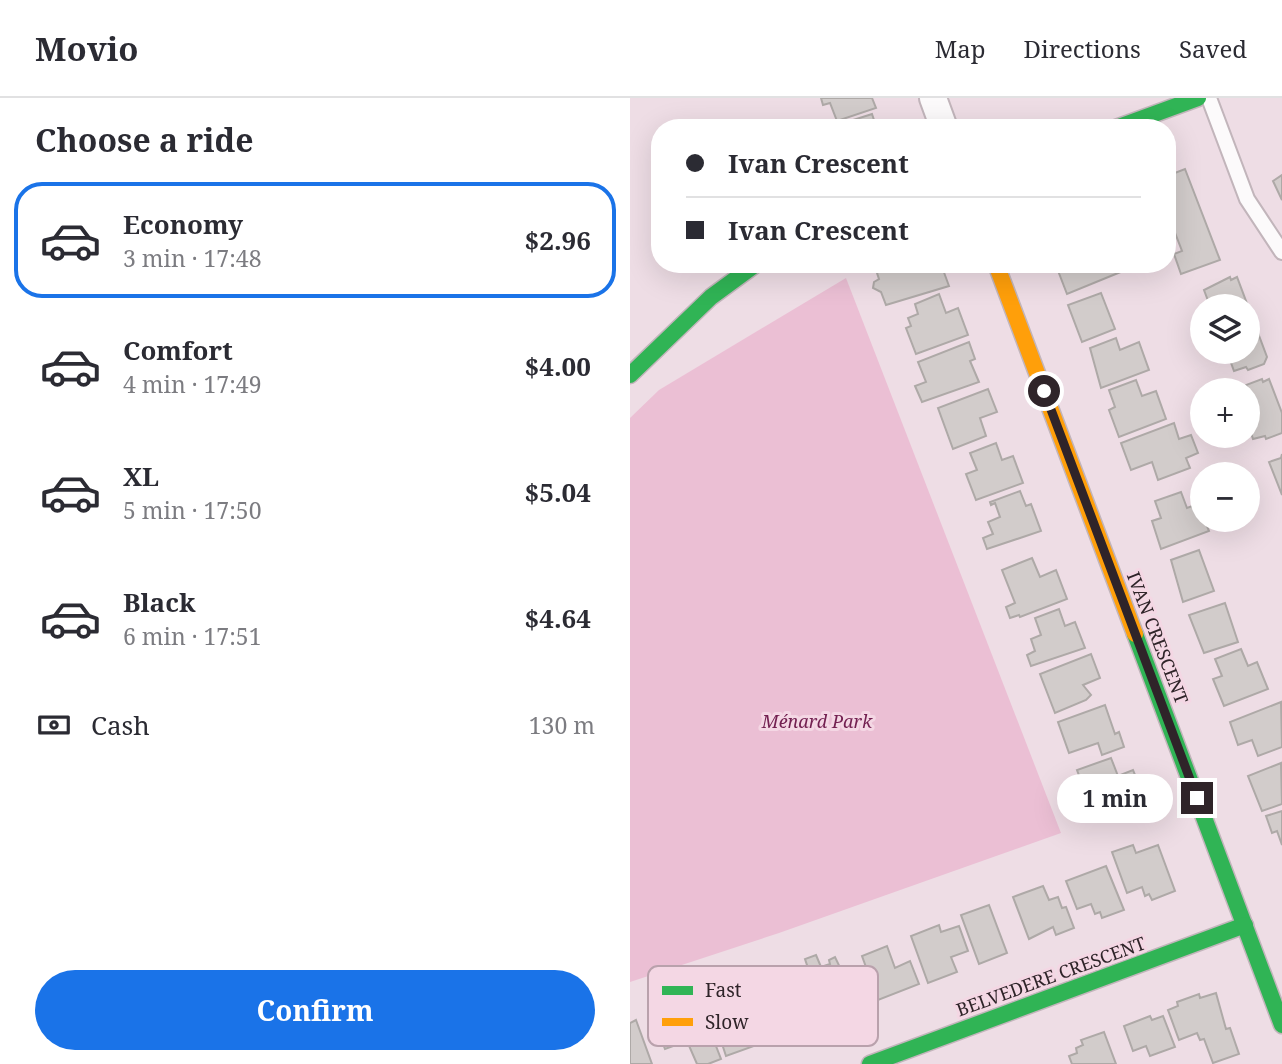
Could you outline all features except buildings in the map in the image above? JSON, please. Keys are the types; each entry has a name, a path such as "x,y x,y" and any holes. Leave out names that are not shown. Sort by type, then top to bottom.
{"street":[{"path":"933,98 941,119"},
{"path":"1141,119 1198,98"},
{"path":"630,375 711,297 744,273"},
{"name":"IVAN CRESCENT","path":"999,273 1282,1025"},
{"name":"BELVEDERE CRESCENT","path":"870,1064 1245,925"}],"lane":[{"path":"1209,98 1247,198 1282,253"}],"green space":[{"name":"Ménard Park","path":"846,278 1061,833 679,966 648,966 648,976 630,982 630,418 659,390"}],"traffic: fast":[{"path":"1141,119 1198,98"},
{"path":"630,375 711,297 744,273"},
{"path":"1135,634 1282,1025"},
{"path":"870,1064 1245,925"}],"traffic: slow":[{"path":"999,273 1135,634"}],"route":[{"path":"1044,391 1197,798"}]}
